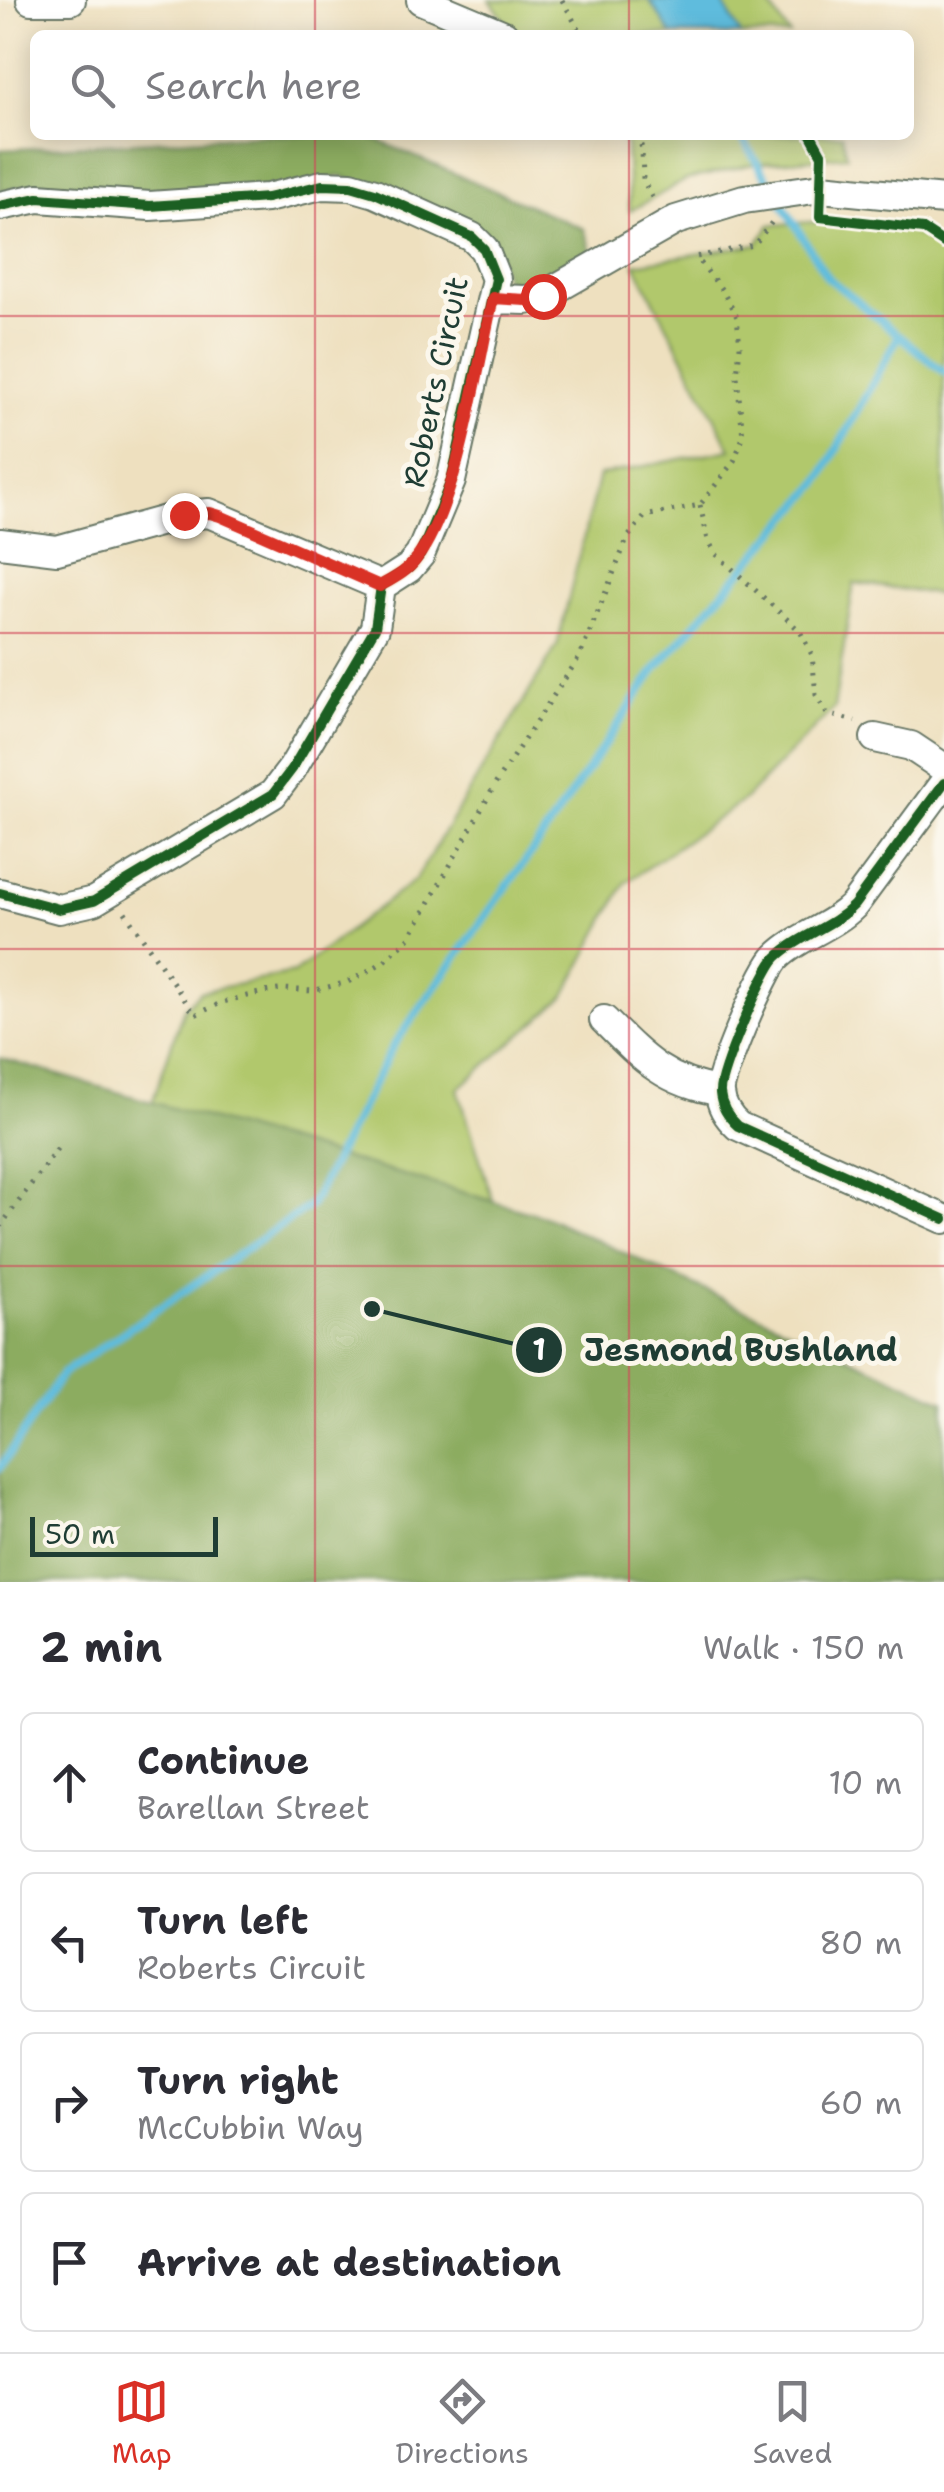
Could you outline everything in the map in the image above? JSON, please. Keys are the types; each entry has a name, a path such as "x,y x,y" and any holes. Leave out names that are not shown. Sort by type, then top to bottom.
{"street":[{"path":"31,0 72,0"},
{"path":"422,0 492,30"},
{"name":"Roberts Circuit","path":"0,206 38,198 150,206 267,198 322,185 352,186 472,237 484,249 496,279 451,481 420,555 409,568 380,586"},
{"path":"493,298 526,300 543,296 666,225 744,199 821,188 944,200"},
{"path":"0,543 57,550 184,515 210,513 380,586 375,628 292,769 273,794 94,901 58,909 0,892"},
{"path":"876,738 911,746 944,768"},
{"path":"944,783 854,905 841,918 776,958 726,1064 719,1091 728,1117 738,1126 944,1219"},
{"path":"604,1020 662,1072 693,1087 719,1091"}],"path":[{"path":"562,0 579,30"},
{"path":"640,140 642,180 666,225"},
{"path":"112,892 195,1015 223,1002 263,992 312,992 348,982 382,963 410,937 500,776 580,656 628,537 644,516 700,505 734,461 743,436 737,316 696,257 754,244 768,224 784,218"},
{"path":"700,505 708,540 716,554 800,631 812,655 816,695 827,714 861,722 865,732 876,738"},
{"path":"0,1227 59,1146"}],"green space":[{"path":"490,0 766,0 787,30 511,30"},
{"path":"172,140 377,140 584,229 591,251 539,282 507,284 494,246 342,176 269,192 150,197 42,183 0,191 0,150"},
{"path":"622,140 843,140 847,156 753,164 686,180 630,211 626,143"},
{"path":"810,222 910,231 944,250 944,595 854,583 834,708 744,800 625,883 564,997 458,1089 493,1201 152,1103 184,1008 200,992 294,973 416,879 557,646 599,475 731,449 635,264 757,244 770,225"},
{"path":"0,1058 544,1216 944,1401 944,1582 0,1582"}],"water":[{"path":"649,0 721,0 738,30 669,30"}],"waterway":[{"path":"743,140 773,188"},
{"path":"780,200 827,277 944,372"},
{"path":"0,1468 62,1374 311,1205 393,1046 543,836 655,670 818,484 899,335"}],"cycle path":[{"path":"814,140 822,155 820,217 923,229 944,243"},
{"path":"0,206 38,198 150,206 267,198 322,185 351,186 472,237 484,249 496,279 451,481 420,555 409,568 381,586 375,628 292,769 273,794 94,901 59,909 0,893"},
{"path":"944,783 854,905 777,957 734,1046 720,1093 726,1111 738,1126 944,1219"}],"place":[{"name":"Jesmond Bushland","path":"372,1309"}],"route":[{"path":"184,515 220,516 380,586 409,568 420,555 438,517 451,481 493,298 526,300 543,296"}]}
